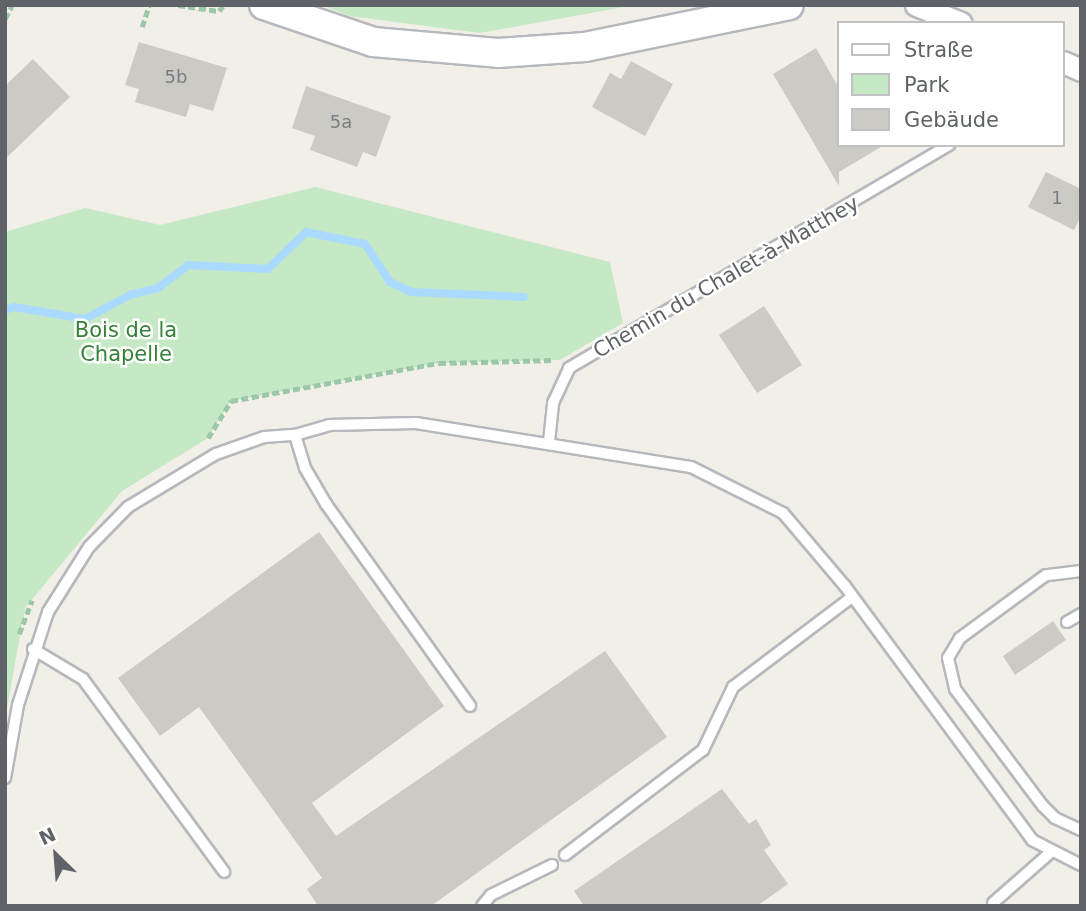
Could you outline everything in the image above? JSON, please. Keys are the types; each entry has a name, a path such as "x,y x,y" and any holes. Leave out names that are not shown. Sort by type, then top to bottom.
{"main road":[{"path":"264,5 373,43 498,53 585,47 789,5"}],"street":[{"path":"916,5 956,21"}],"lane":[{"name":"Chemin du Chalet-à-Matthey","path":"549,442 553,403 569,368 946,147"},
{"path":"5,778 33,649 48,612 89,547 128,507 216,454 264,438 295,435 329,425 372,421 549,442 691,467 783,513 852,597 982,777 1032,841 1050,853 1081,865"},
{"path":"295,435 305,468 326,504 470,706"},
{"path":"1081,570 1046,575 960,638 948,658 955,689 1034,795 1055,818 1081,830"},
{"path":"565,855 703,750 733,687 852,597"},
{"path":"1067,622 1081,614"},
{"path":"33,649 83,679 224,872"},
{"path":"992,905 1050,853"},
{"path":"482,906 491,895 552,864"}],"path":[{"path":"5,19 12,5"},
{"path":"142,27 149,5"},
{"path":"178,5 219,11 223,6"}],"green space":[{"path":"322,5 635,5 480,33 349,16"},
{"name":"Bois de la Chapelle","path":"315,187 610,262 623,323 560,360 439,363 231,401 208,438 122,491 25,608 5,719 5,232 85,208 160,225"}],"building":[{"path":"139,42 227,68 213,111 190,104 186,117 135,102 139,89 125,85"},
{"path":"816,48 838,86 838,147 881,147 839,172 839,186 773,74"},
{"path":"33,59 70,97 5,159 5,86"},
{"path":"631,61 673,84 645,136 592,107 610,73 621,79"},
{"path":"306,86 391,116 376,157 363,152 357,167 310,150 315,136 292,128"},
{"path":"1046,172 1081,189 1081,216 1074,230 1028,207"},
{"path":"764,306 802,365 757,393 719,335"},
{"path":"319,532 444,706 312,803 336,836 605,651 667,737 431,906 318,906 307,889 322,878 199,707 160,736 118,678"},
{"path":"1053,621 1066,640 1015,675 1003,656"},
{"path":"722,789 749,824 756,819 771,845 764,850 788,884 757,906 584,906 574,891"}],"waterway":[{"path":"5,310 14,307 85,319 130,295 158,288 188,265 268,269 306,232 365,244 390,282 411,292 524,297"}]}
